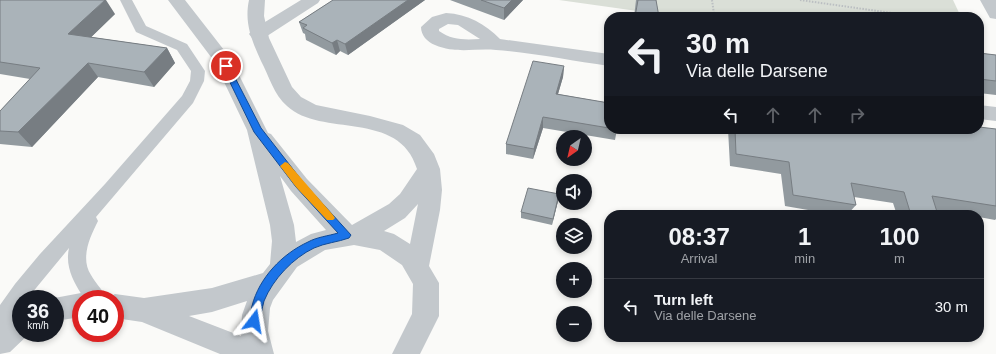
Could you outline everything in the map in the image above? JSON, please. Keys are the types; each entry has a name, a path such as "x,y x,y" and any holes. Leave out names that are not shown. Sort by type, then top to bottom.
{"street":[{"path":"176,0 214,47 257,130 282,224 284,241 275,275"},
{"path":"258,34 312,0"},
{"path":"988,0 996,14"},
{"path":"254,2 258,34 287,93 294,102 308,110 397,130 411,139 426,156 429,169 430,205 417,266"},
{"path":"496,44 604,59"},
{"path":"984,113 996,114"},
{"path":"257,130 299,185 353,235 379,238 394,244 407,253 417,266 425,283 427,306 424,319 414,343 406,354"},
{"path":"260,354 255,340 254,321 259,301 275,275 296,254 312,244 353,235 397,211 408,200 429,169"},
{"path":"143,310 212,300 275,275"},
{"path":"124,307 143,310 253,354"},
{"path":"0,343 12,332"}],"lane":[{"path":"0,324 14,299 36,270 101,200 188,99 197,82 198,71 182,47 141,29 126,0"},
{"path":"89,290 79,274 76,264 76,253 82,233 101,200"}],"path":[{"path":"712,0 714,12"},
{"path":"800,0 885,12"}],"shaded area":[{"path":"559,0 953,0 959,12 644,12"}],"building":[{"path":"0,0 105,0 68,34 167,48 144,72 88,63 18,132 0,131 0,111 40,68 0,62"},
{"path":"333,0 408,0 345,44 337,40 332,43 303,28 307,25 299,22"},
{"path":"481,0 512,0 504,8"},
{"path":"638,0 656,0 658,12 636,12"},
{"path":"984,54 996,55 996,81 984,80"},
{"path":"533,61 564,66 556,94 604,102 604,127 543,117 534,149 506,144"},
{"path":"984,128 996,129 996,206 932,196 936,210 909,210 904,192 851,183 856,205 793,195 789,162 736,154 735,134 984,134"},
{"path":"528,188 556,193 556,206 553,219 521,212"}],"slow traffic":[{"path":"285,166 299,185 330,218"}],"route":[{"path":"226,66 257,130 299,185 346,235 329,238 312,244 296,254 282,266 268,283 259,301 254,321"}]}
